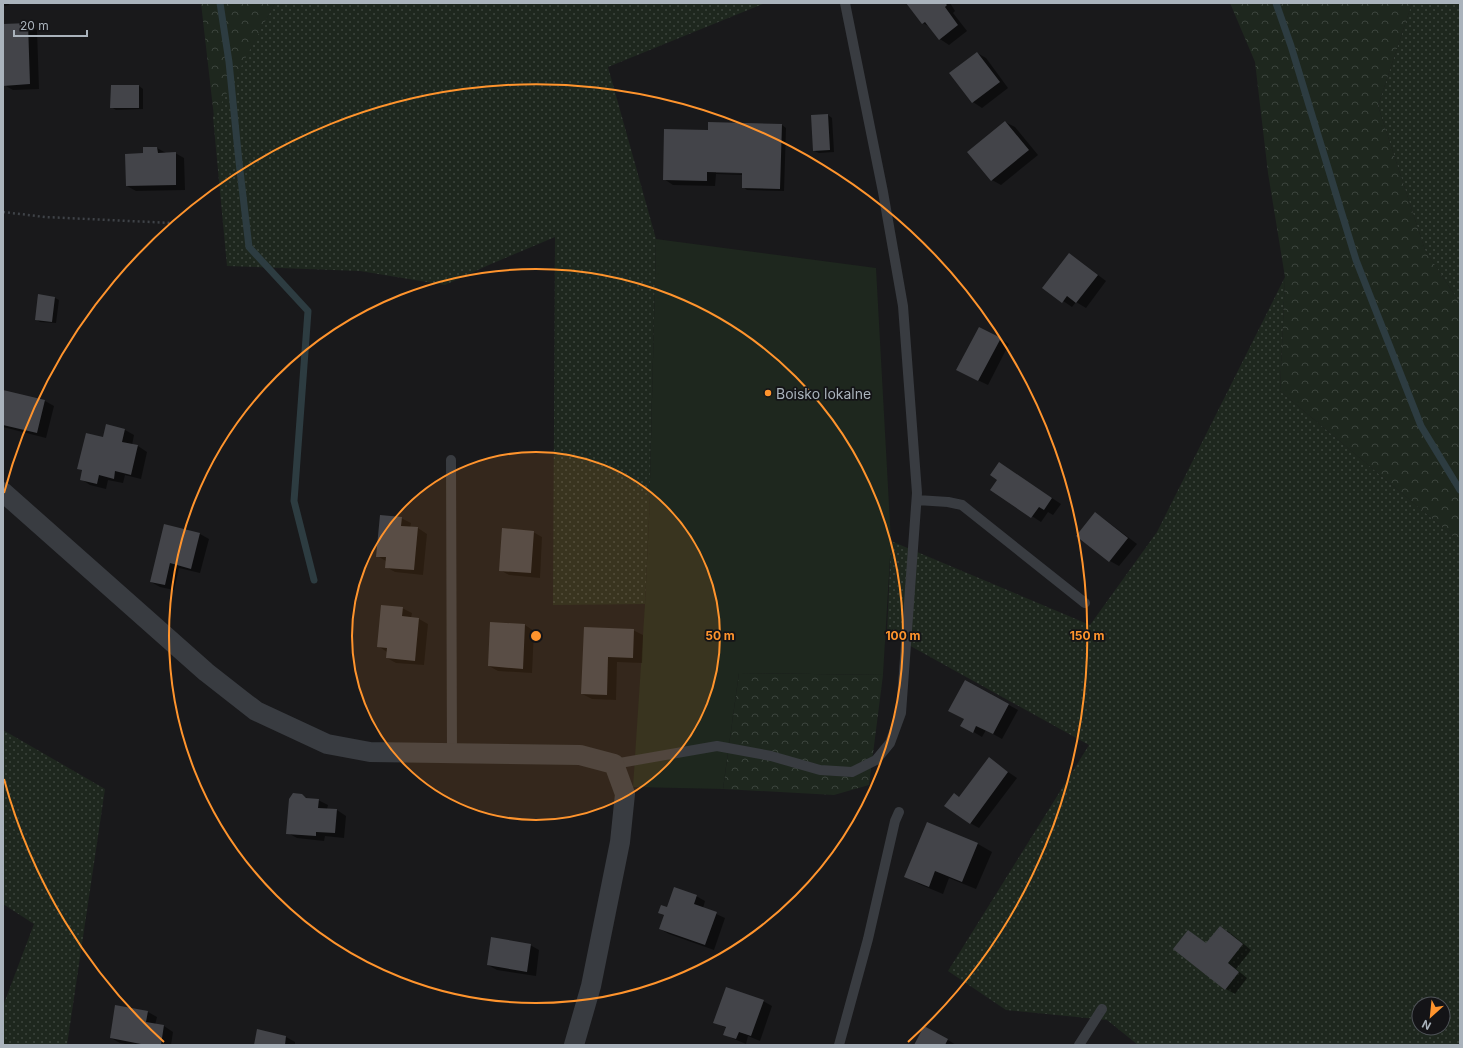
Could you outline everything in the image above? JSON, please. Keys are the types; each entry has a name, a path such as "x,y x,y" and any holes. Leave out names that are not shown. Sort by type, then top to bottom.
{"street":[{"path":"3,492 206,672 256,711 327,744 370,752 580,755 614,764 625,794 620,842 591,986 574,1045"}],"lane":[{"path":"614,764 717,746 771,756 820,770 852,772 876,760 890,743 901,713 917,493 903,306 883,192 845,3"},
{"path":"451,460 452,753"},
{"path":"916,500 948,502 962,505 1085,603"},
{"path":"839,1045 868,939 895,821 899,812"},
{"path":"1079,1045 1102,1009"}],"path":[{"path":"3,212 45,217 172,223"}],"green space":[{"path":"201,3 275,3 214,117"},
{"path":"275,3 765,3 608,67 656,239 649,519 645,604 553,605 555,237 445,285 360,271 227,266 213,117"},
{"path":"1230,3 1412,3 1378,106 1425,250 1460,303 1460,542 1280,391 1285,277 1268,173 1255,62"},
{"path":"1412,3 1460,3 1460,303 1425,250 1378,106"},
{"path":"656,239 876,268 891,541 883,675 739,673 723,789 633,787 649,519"},
{"path":"1285,277 1280,391 1460,542 1460,1045 1138,1045 1107,1020 1006,1010 948,971 1089,745 887,633 891,541 1090,625 1157,532"},
{"path":"739,673 883,675 869,785 834,795 723,789"},
{"path":"3,730 105,789 67,1045 3,1045 3,1006 34,924 3,904"}],"building":[{"path":"906,3 945,3 947,5 945,7 958,25 939,40 925,22 922,24"},
{"path":"28,23 30,84 3,86 3,24"},
{"path":"977,52 1000,82 972,103 949,73"},
{"path":"111,85 139,85 139,108 110,108"},
{"path":"828,114 830,150 813,151 811,115"},
{"path":"1005,121 1029,150 991,181 967,152"},
{"path":"708,122 782,124 780,189 742,188 742,173 707,172 707,181 663,180 664,129 708,130"},
{"path":"143,147 157,147 158,153 176,152 176,185 126,186 125,154 143,153"},
{"path":"1069,253 1098,275 1076,303 1067,296 1062,303 1042,288"},
{"path":"38,294 55,297 52,322 35,320"},
{"path":"979,327 1001,338 978,381 956,370"},
{"path":"3,390 45,400 37,433 3,425"},
{"path":"106,424 125,429 122,442 138,445 131,475 115,471 114,479 99,475 97,484 80,480 82,470 77,469 86,433 103,437"},
{"path":"999,462 1052,498 1044,510 1039,507 1031,518 990,490 997,480 990,475"},
{"path":"1095,512 1128,538 1109,562 1076,536"},
{"path":"380,515 402,517 401,526 418,527 414,570 385,568 386,557 376,557"},
{"path":"164,524 200,533 191,569 170,563 165,585 150,582"},
{"path":"502,528 534,531 531,573 499,571"},
{"path":"381,605 403,607 402,616 419,618 415,661 386,658 387,648 377,647"},
{"path":"490,622 525,624 523,669 488,666"},
{"path":"584,627 634,629 633,658 608,657 607,695 581,694"},
{"path":"965,680 1009,704 993,734 976,726 973,733 960,726 964,719 948,711"},
{"path":"989,757 1008,772 970,824 944,806 954,793 959,797"},
{"path":"293,793 302,794 306,798 319,799 318,808 337,809 335,833 316,832 316,836 286,834 289,799"},
{"path":"927,822 978,843 962,882 935,871 929,887 904,877"},
{"path":"674,887 697,895 694,904 717,912 705,945 659,929 664,915 658,913 661,905 667,907"},
{"path":"1220,926 1243,944 1228,963 1239,972 1225,990 1173,949 1188,930 1206,943"},
{"path":"491,937 531,944 527,972 487,965"},
{"path":"726,987 764,1000 751,1036 739,1032 736,1039 723,1035 726,1027 713,1023"},
{"path":"115,1005 148,1011 146,1022 164,1025 161,1045 146,1045 110,1038"},
{"path":"924,1026 948,1039 945,1045 914,1045"},
{"path":"257,1029 286,1036 285,1045 254,1045"}],"waterway":[{"path":"220,3 229,62 249,247 308,311 294,501 314,580"},
{"path":"1276,3 1291,46 1356,260 1421,426 1460,490"}],"place":[{"name":"Boisko lokalne","path":"768,393"}]}
